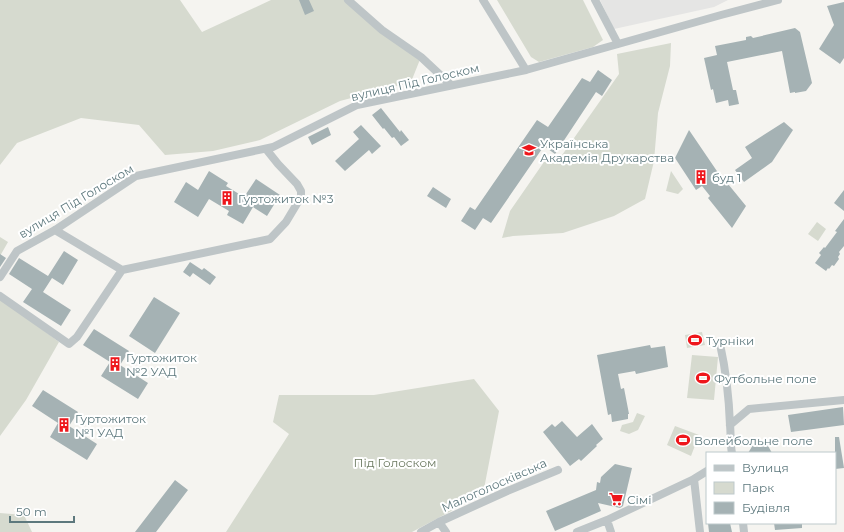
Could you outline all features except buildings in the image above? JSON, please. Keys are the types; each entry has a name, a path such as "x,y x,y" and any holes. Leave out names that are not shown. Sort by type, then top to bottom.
{"street":[{"path":"348,0 382,30 422,57 451,85"},
{"path":"483,0 526,70"},
{"path":"595,0 618,44"},
{"name":"вулиця Під Голоском","path":"0,277 17,250 55,230 136,176 273,147 356,105 526,70 778,0"},
{"path":"55,230 122,270 270,239 286,222 301,197 301,191 297,184 266,149"},
{"path":"0,296 69,344 77,337 122,270"},
{"path":"720,344 724,363 731,450"},
{"path":"730,425 749,409 844,400"},
{"name":"Малоголосківська","path":"421,532 504,492 558,470"},
{"path":"577,532 607,520 694,479 706,472"},
{"path":"694,479 700,532"},
{"path":"607,520 611,532"},
{"name":"Малоголосківська","path":"439,522 446,532"}],"shaded area":[{"path":"600,0 728,0 714,7 614,29"}],"green space":[{"path":"0,0 180,0 202,32 271,0 350,0 421,57 411,82 340,101 260,140 213,151 165,155 139,125 81,118 17,143 0,165"},
{"path":"497,0 583,0 603,40 593,47 539,62 531,57"},
{"path":"671,43 670,66 658,113 654,161 645,199 614,216 563,233 502,238 510,211 546,159 560,158 619,74 617,54"},
{"path":"671,171 683,189 678,194 666,191"},
{"path":"817,222 826,229 818,241 808,234"},
{"path":"0,237 8,242 0,256"},
{"path":"0,298 59,342 26,400 0,436"},
{"name":"Турніки","path":"702,332 705,345 687,348 685,335"},
{"name":"Футбольне поле","path":"692,355 718,357 714,400 687,398"},
{"name":"Під Голоском","path":"474,379 499,411 483,494 412,532 226,532 289,434 273,422 279,395 374,395"},
{"path":"637,413 645,416 638,430 629,434 620,431 622,425 633,422"},
{"name":"Волейбольне поле","path":"675,426 699,435 691,456 667,445"},
{"path":"0,513 24,515 32,532 0,532"}],"place":[{"name":"Українська Академія Друкарства","path":"529,150"},
{"name":"буд 1","path":"701,177"},
{"name":"Гуртожиток №3","path":"227,198"},
{"name":"Турніки","path":"695,340"},
{"name":"Гуртожиток №2 УАД","path":"115,364"},
{"name":"Футбольне поле","path":"703,378"},
{"name":"Гуртожиток №1 УАД","path":"64,425"},
{"name":"Волейбольне поле","path":"683,440"},
{"name":"Сімі","path":"616,499"}]}
